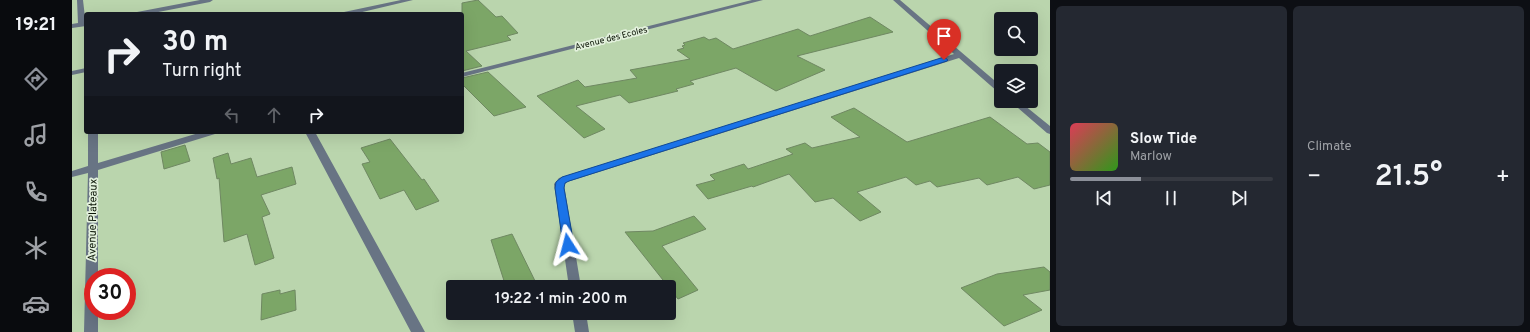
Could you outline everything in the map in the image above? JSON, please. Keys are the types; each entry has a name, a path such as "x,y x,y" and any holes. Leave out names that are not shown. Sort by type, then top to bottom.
{"street":[{"path":"72,26 84,24 80,0"},
{"path":"147,12 210,0"},
{"path":"353,12 410,0"},
{"name":"Avenue des Ecoles","path":"464,74 760,0"},
{"path":"896,0 994,84"},
{"path":"574,280 560,188 560,184 563,180 959,55"},
{"path":"72,73 84,70"},
{"path":"1022,108 1050,131"},
{"name":"Avenue Plateaux","path":"91,332 93,134"},
{"path":"72,174 205,134"},
{"path":"311,134 418,332"},
{"path":"580,320 582,332"}],"building":[{"path":"478,0 496,17 502,16 518,33 507,36 511,40 466,51 482,66 464,70 464,12 462,12 462,3"},
{"path":"870,17 893,32 797,56 825,70 776,91 736,68 690,81 694,84 676,89 678,91 629,103 620,95 576,106 605,129 584,138 537,96 578,80 585,87 637,78 630,70 690,59 677,50 684,48 682,46 685,45 683,43 704,37 709,40 716,38 733,49 798,29 810,36"},
{"path":"488,72 526,107 494,116 464,86 464,78"},
{"path":"854,108 907,142 990,117 1027,144 1038,143 1050,152 1050,185 1034,189 1018,177 987,185 979,178 937,187 930,181 916,185 906,177 857,192 881,212 860,221 833,198 815,202 789,174 753,187 752,186 708,199 696,185 715,180 710,175 744,164 748,169 793,154 786,149 805,143 812,148 860,137 831,117"},
{"path":"390,139 422,180 424,179 439,201 416,210 404,190 380,199 362,164 370,162 361,148"},
{"path":"185,145 190,161 164,169 161,152"},
{"path":"228,153 231,164 251,158 257,177 292,167 296,184 261,195 270,214 262,217 274,258 255,265 247,234 224,242 219,178 217,179 213,158"},
{"path":"694,216 706,229 662,246 698,290 678,299 676,296 676,280 663,280 625,232 653,231"},
{"path":"512,234 535,280 504,280 491,240"},
{"path":"1044,267 1050,272 1050,290 1023,295 1042,310 1004,326 961,288 997,274"},
{"path":"280,290 280,294 295,290 296,310 261,320 262,294"}],"route":[{"path":"568,245 560,188 561,182 565,179 944,60"}]}
